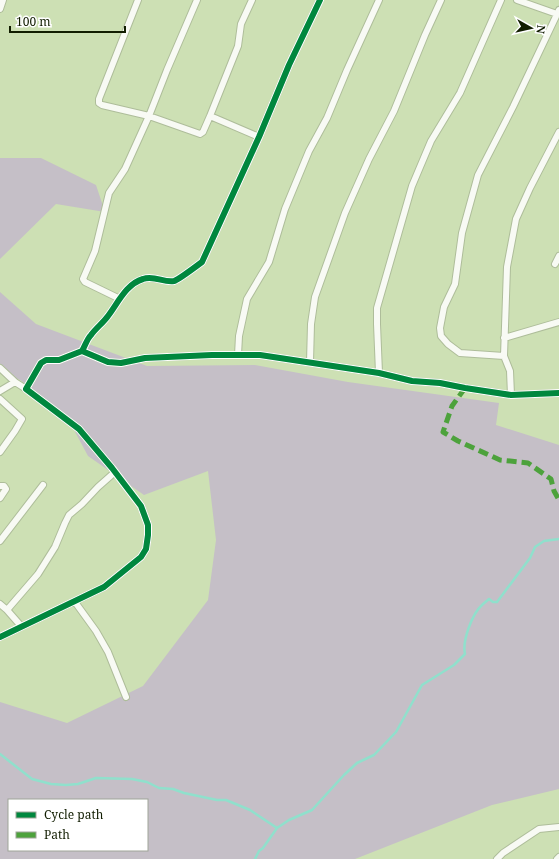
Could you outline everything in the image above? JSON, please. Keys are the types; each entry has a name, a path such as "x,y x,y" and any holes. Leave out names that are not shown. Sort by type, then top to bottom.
{"street":[{"path":"0,9 3,0"},
{"path":"138,0 100,99 100,103 102,105 149,116 200,134 203,132 210,116 238,46 241,24 252,0"},
{"path":"120,299 83,280 95,251 110,193 125,169 149,116 197,0"},
{"path":"26,389 41,363 46,360 59,360 66,358 82,351 90,335 108,316 125,292 136,281 145,278 154,278 173,281 197,267 202,262 320,0"},
{"path":"238,355 239,336 247,299 269,262 286,209 309,152 327,118 379,0"},
{"path":"310,362 311,324 315,298 345,213 369,159 394,111 441,0"},
{"path":"379,373 377,308 412,186 431,141 460,93 501,0"},
{"path":"504,356 460,353 448,344 441,336 440,328 444,307 455,284 462,233 478,175 558,12 517,0"},
{"path":"210,116 259,137"},
{"path":"510,395 510,371 504,356 507,267 516,219 559,132"},
{"path":"555,264 559,256"},
{"path":"504,338 559,322"},
{"path":"82,351 108,362 121,363 145,358 260,355 379,373 412,381 440,383 510,395 559,393"},
{"path":"0,368 15,382 79,429 116,472 141,506 148,525 146,549 141,557 116,578 104,587 75,602 21,626 0,638"},
{"path":"0,391 15,382"},
{"path":"0,399 22,419 0,452"},
{"path":"7,610 38,574 55,547 69,515 116,472"},
{"path":"0,540 44,485"},
{"path":"0,486 4,486 6,489 0,498"},
{"path":"75,602 96,631 108,652 126,697"},
{"path":"0,604 21,626"},
{"path":"497,859 539,829 559,827"}],"shaded area":[{"path":"0,158 41,158 96,185 105,212 56,204 0,259"},
{"path":"0,292 36,324 147,366 255,365 348,382 499,403 496,425 559,445 559,789 492,805 355,859 0,859 0,702 67,723 143,686 208,600 216,540 208,471 144,495 88,456 66,415 20,380 0,372"}],"waterway":[{"path":"255,859 259,851 263,848 277,828 289,820 312,810 344,775 357,763 374,755 396,732 422,685 454,665 465,654 464,649 466,635 471,621 478,609 489,599 493,602 497,602 530,558 535,547 544,541 559,539"},
{"path":"0,754 32,779 51,784 66,785 78,784 96,778 132,779 147,782 159,788 173,789 184,793 217,800 226,800 250,810 277,828"}],"marked path":[{"path":"465,388 452,406 443,432 458,441 500,460 528,463 551,479 554,491 559,500"}],"cycle path":[{"path":"0,637 104,587 141,557 146,549 148,525 141,506 112,468 79,429 26,389 41,363 46,360 59,360 82,351 87,341 106,319 123,294 137,281 147,278 174,281 202,262 259,137 289,65 320,0"},
{"path":"82,351 108,362 121,363 145,358 212,355 260,355 379,373 412,381 440,383 511,395 559,393"}]}
